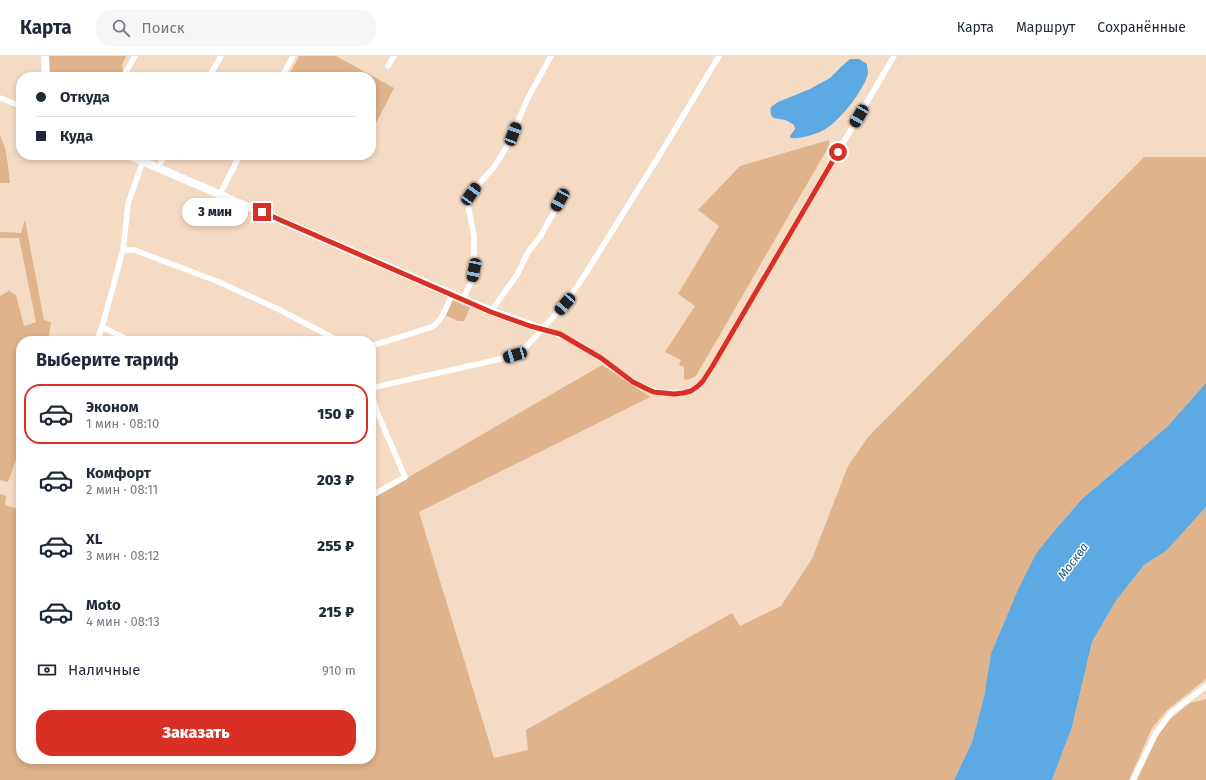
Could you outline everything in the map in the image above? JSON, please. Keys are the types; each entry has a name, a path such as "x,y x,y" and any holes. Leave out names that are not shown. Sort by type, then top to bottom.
{"street":[{"path":"45,56 46,72"},
{"path":"126,72 135,56"},
{"path":"212,72 221,56"},
{"path":"285,72 293,56"},
{"path":"388,66 394,56"},
{"path":"463,299 473,278 474,270 474,236 467,200 494,166 509,143 527,100 551,56"},
{"path":"376,387 515,355 526,347 565,304 586,273 719,56"},
{"path":"99,336 123,250 128,204 143,161 491,312 560,334 601,358 633,382 647,389 663,393 683,393 691,391 703,381 716,361 894,56"},
{"path":"0,98 16,104"},
{"path":"158,168 162,160"},
{"path":"220,194 237,160"},
{"path":"491,312 517,275 528,252 540,237 560,200"},
{"path":"123,250 134,250 219,282 280,310 329,336"},
{"path":"376,344 432,327 437,324 452,294"},
{"path":"102,327 121,336"},
{"path":"376,408 405,477 376,493"},
{"path":"1133,780 1156,732 1171,713 1206,686"}],"shaded area":[{"path":"49,56 126,56 122,65 123,72 49,72"},
{"path":"299,56 336,56 365,72 291,72"},
{"path":"376,78 394,88 376,123"},
{"path":"0,135 6,152 10,183 0,183"},
{"path":"829,140 829,146 696,376 688,380 684,379 684,367 679,365 681,360 665,352 695,306 678,294 719,226 698,210 740,166"},
{"path":"1144,157 1206,157 1206,383 1167,427 1083,498 991,654 984,697 972,742 954,780 0,780 0,494 6,496 5,505 16,508 16,764 376,764 376,496 602,365 650,397 419,512 494,758 528,750 526,730 732,613 740,626 781,606 812,559 848,466 868,437"},
{"path":"25,220 44,320 51,322 49,336 16,336 16,460 8,482 0,480 0,296 9,291 16,295 24,326 36,322 19,238 0,238 0,232 21,233"},
{"path":"452,300 470,308 464,321 458,321 445,315"},
{"path":"1206,507 1206,679 1167,710 1152,728 1129,780 1052,780 1072,727 1092,642 1115,602 1144,565 1166,551"},
{"path":"1206,699 1206,780 1137,780 1156,739 1169,720 1190,703"}],"water":[{"path":"850,59 859,59 867,64 868,73 866,80 852,103 833,124 823,130 805,137 791,138 790,136 795,129 794,125 786,120 772,117 770,111 771,107 778,102 810,89 830,78"},
{"name":"Москва","path":"1206,383 1206,507 1166,551 1144,565 1115,602 1092,642 1072,727 1052,780 954,780 972,742 984,697 991,654 1017,592 1036,554 1083,498 1167,427"}],"route":[{"path":"262,212 491,312 530,326 560,334 601,358 633,382 654,392 674,394 691,391 703,381 790,236 838,152"}]}
